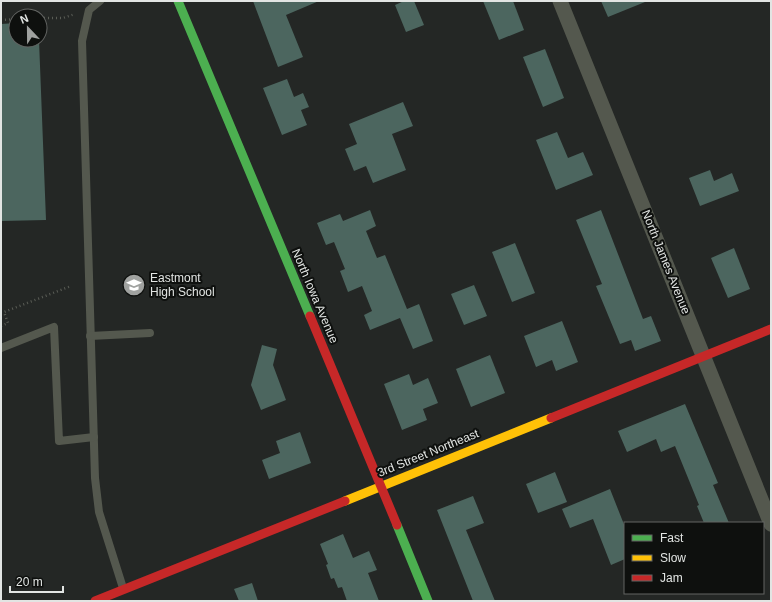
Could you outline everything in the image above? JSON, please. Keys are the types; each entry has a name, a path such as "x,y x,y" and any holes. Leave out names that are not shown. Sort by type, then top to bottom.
{"street":[{"name":"North Iowa Avenue","path":"178,1 382,485 428,601"},
{"name":"North James Avenue","path":"560,1 771,524"},
{"name":"3rd Street Northeast","path":"95,601 771,329"},
{"path":"123,590 128,601"}],"lane":[{"path":"100,1 89,10 82,42 95,478 99,512 123,590"},
{"path":"1,348 54,327 59,441 94,436"},
{"path":"90,336 150,333"}],"path":[{"path":"48,18 63,18 89,10"},
{"path":"1,326 8,323 4,312 71,286"}],"building":[{"path":"253,1 319,1 286,15 303,57 278,67"},
{"path":"404,1 414,1 424,25 406,32 395,5"},
{"path":"483,1 513,1 524,30 499,40"},
{"path":"601,1 645,1 645,2 608,17"},
{"path":"1,24 8,24 8,48 39,48 46,220 1,221"},
{"path":"545,49 564,98 543,107 523,57"},
{"path":"287,79 294,97 303,93 309,107 301,110 307,125 282,135 263,88"},
{"path":"403,102 413,126 392,134 406,170 373,183 366,166 354,171 345,149 357,144 349,124"},
{"path":"557,132 568,158 583,152 593,175 556,190 536,140"},
{"path":"710,170 714,181 732,173 739,191 700,206 689,178"},
{"path":"370,210 376,226 366,231 377,258 385,255 407,309 419,304 433,341 413,349 400,318 370,330 364,315 372,311 362,286 348,292 340,271 345,269 334,242 326,245 317,223 340,214 343,221"},
{"path":"601,210 643,319 651,316 661,341 635,351 631,340 620,344 596,286 602,284 576,220"},
{"path":"515,243 535,293 512,302 492,252"},
{"path":"734,248 750,289 728,298 711,258"},
{"path":"474,285 487,316 464,325 451,294"},
{"path":"562,321 578,362 556,371 552,360 536,367 524,336"},
{"path":"262,345 277,349 273,365 286,400 261,410 251,385"},
{"path":"490,355 505,393 471,407 456,369"},
{"path":"409,374 413,385 428,378 438,403 423,409 427,420 402,430 384,384"},
{"path":"685,404 718,483 713,485 729,522 704,522 697,506 699,505 675,446 661,452 656,439 627,452 618,431"},
{"path":"300,432 311,463 269,479 262,460 280,453 276,441"},
{"path":"555,472 567,502 538,513 526,484"},
{"path":"610,489 624,524 624,559 611,565 593,519 570,528 562,509"},
{"path":"473,496 484,523 466,530 495,601 473,601 437,510"},
{"path":"343,534 353,558 369,551 377,570 368,573 379,601 347,601 342,587 338,588 334,578 331,579 326,565 328,564 320,544"},
{"path":"252,583 258,601 239,601 234,589"}],"traffic: fast":[{"path":"178,1 310,316"},
{"path":"397,525 428,601"}],"traffic: slow":[{"path":"345,501 551,418"}],"traffic: jam":[{"path":"310,316 397,525"},
{"path":"551,418 771,329"},
{"path":"95,601 345,501"}],"place":[{"name":"Eastmont High School","path":"134,285"}]}
